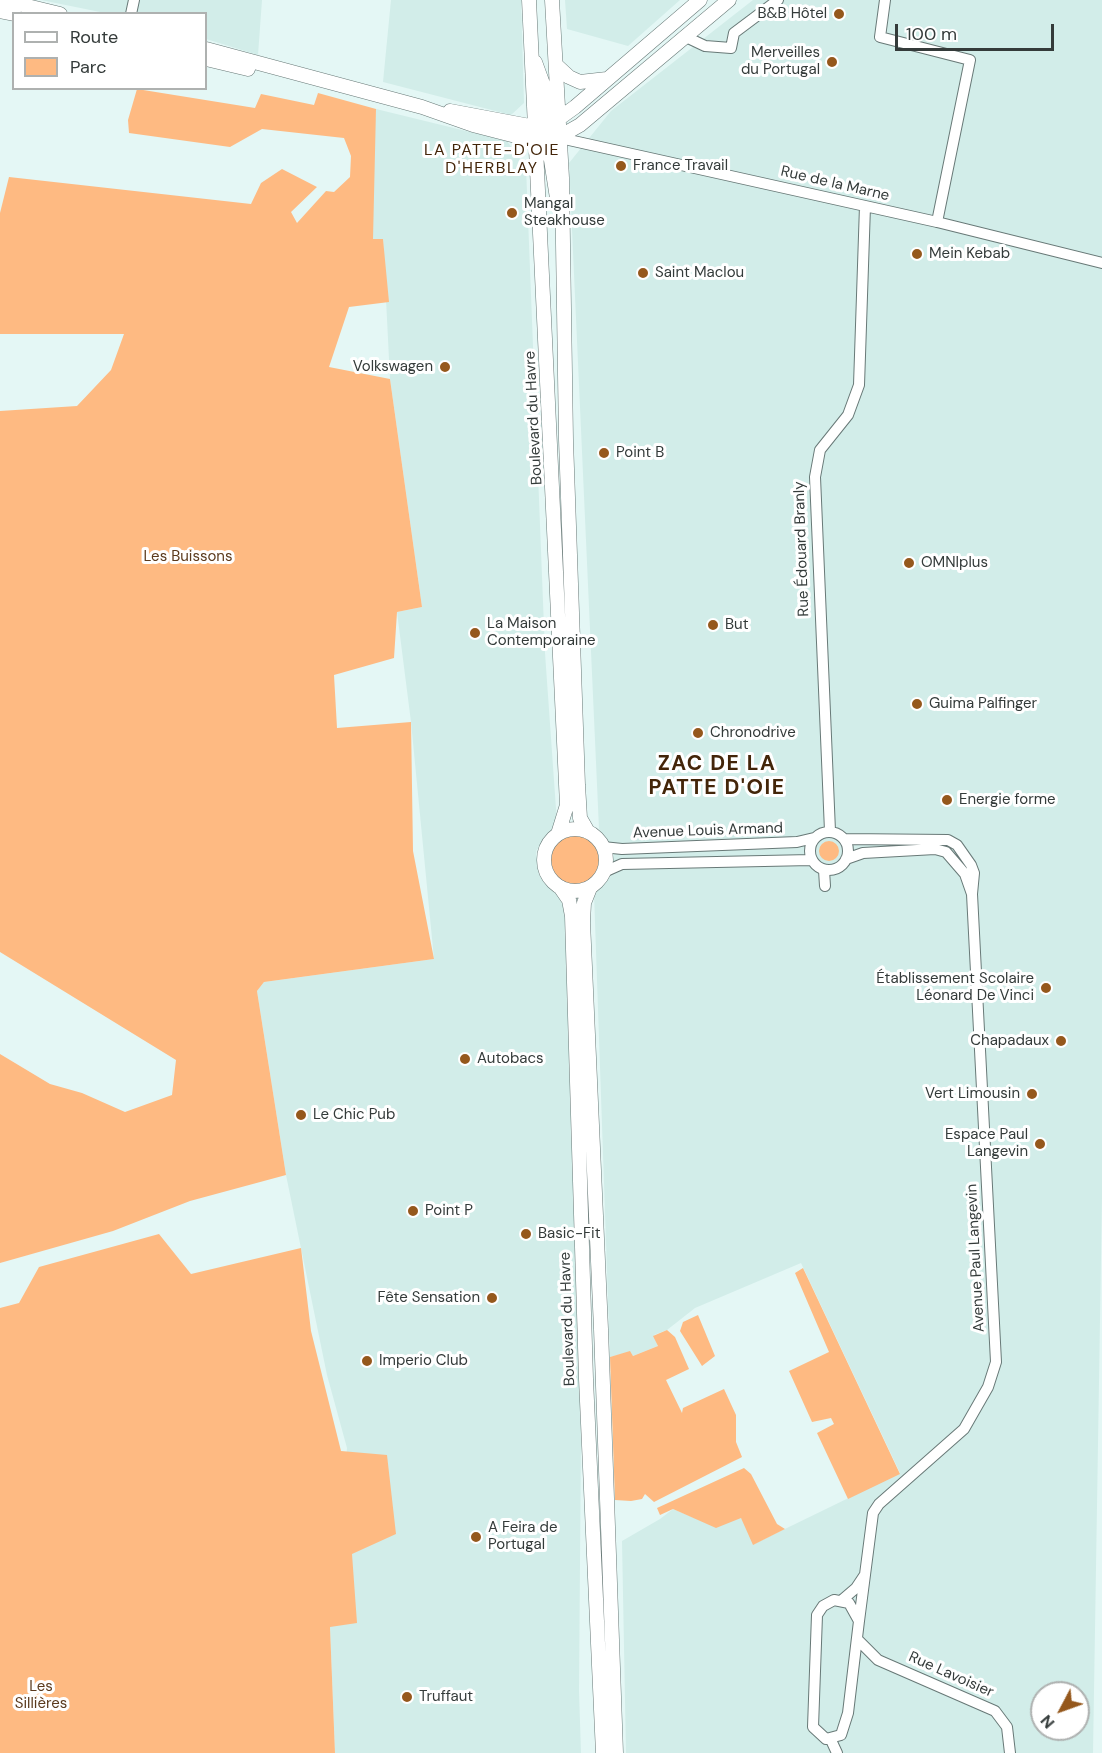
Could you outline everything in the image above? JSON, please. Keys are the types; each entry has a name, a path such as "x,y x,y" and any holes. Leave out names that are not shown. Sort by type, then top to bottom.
{"main road":[{"path":"2,0 52,12"},
{"name":"Boulevard du Havre","path":"529,0 530,50 539,137 567,806 558,834 548,845 544,862 550,879 560,887 568,900 572,916 586,1379 603,1753"},
{"name":"Boulevard du Havre","path":"552,0 556,65 554,122 560,138 563,226 566,440 578,794 580,818 588,832 603,847"},
{"path":"539,137 700,0"},
{"path":"207,49 422,107 473,125 539,137 560,138 589,119 729,0"},
{"path":"530,50 543,84 545,113 554,122"},
{"path":"207,60 330,84"},
{"path":"556,65 569,77 580,82 609,78"},
{"path":"539,137 563,226"},
{"path":"558,834 573,830 588,832"},
{"path":"603,847 606,857 604,872"},
{"name":"Boulevard du Havre","path":"604,872 590,888 584,903 583,922 601,1329 616,1753"},
{"path":"560,887 575,891 590,888"}],"street":[{"path":"686,37 705,46 731,48 734,33 778,0"},
{"path":"885,0 880,37 970,60 937,222"},
{"name":"Rue de la Marne","path":"560,138 937,222 1102,263"},
{"name":"Rue Édouard Branly","path":"830,831 815,477 820,450 848,415 859,385 865,206"},
{"path":"830,831 844,839 948,840 957,845 971,865 974,873 972,894 965,874 946,852 935,849 863,853 846,859 835,869 824,870 812,860 809,849 814,838 830,831"},
{"name":"Avenue Louis Armand","path":"603,847 622,849 782,843 814,838"},
{"path":"844,839 848,849 846,859"},
{"name":"Avenue Louis Armand","path":"604,872 622,864 812,860"},
{"path":"824,870 825,886"},
{"name":"Avenue Paul Langevin","path":"831,1740 842,1735 848,1713 873,1513 879,1504 964,1429 988,1387 996,1362 972,894"},
{"path":"837,1753 831,1740 821,1737 813,1727 817,1615 828,1602 842,1600 856,1588 865,1573"},
{"path":"842,1600 853,1608 860,1621"},
{"name":"Rue Lavoisier","path":"858,1640 878,1660 995,1711 1007,1727 1010,1753"}],"shaded area":[{"path":"41,0 262,0 258,55 207,39 207,12 100,12"},
{"path":"391,0 521,0 524,103 511,115 383,82"},
{"path":"565,0 680,0 628,46 567,29"},
{"path":"753,0 1102,0 1102,1196 1093,1753 626,1753 622,1541 673,1509 716,1527 741,1517 754,1544 900,1473 801,1263 695,1308 667,1330 654,1335 658,1346 633,1356 630,1352 610,1357 594,893 608,877 612,861 607,840 599,829 569,163 611,111"},
{"path":"376,109 507,141 526,167 545,653 557,823 536,851 539,875 558,895 566,912 581,1434 579,1691 581,1753 335,1753 330,1627 347,1448 327,1375 286,1175 257,991 264,982 434,959 411,722 397,612 422,607 390,379 383,239 364,239"}],"green space":[{"name":"Les Buissons","path":"137,90 255,108 261,94 314,105 318,93 376,109 373,239 383,239 389,302 349,307 329,367 390,379 422,607 397,612 394,658 334,675 337,728 411,722 413,851 434,959 264,982 257,991 286,1175 190,1201 113,1231 0,1263 0,1054 50,1084 82,1093 125,1112 172,1095 176,1060 0,952 0,411 77,406 111,370 124,334 0,334 0,213 9,177 251,204 261,183 282,169 317,187 291,212 297,223 326,191 334,192 350,177 351,156 344,138 262,129 230,147 129,133 128,120"},
{"path":"570,836 580,836 592,843 599,855 599,865 592,877 580,884 570,884 555,873 551,865 551,855 562,840"},
{"path":"825,841 833,841 839,847 839,855 833,861 825,861 819,855 819,847"},
{"name":"Les Sillières","path":"159,1234 191,1274 301,1248 311,1331 341,1451 387,1455 396,1534 352,1554 357,1623 330,1627 335,1753 0,1753 0,1308 19,1303 39,1267"},
{"path":"803,1268 900,1474 848,1499 817,1433 834,1424 831,1418 812,1422 789,1371 829,1352 795,1273"},
{"path":"698,1315 715,1356 702,1366 680,1331 683,1322"},
{"path":"667,1330 675,1337 689,1369 666,1380 682,1413 683,1408 724,1389 736,1415 736,1442 742,1457 654,1502 645,1494 642,1499 615,1500 610,1357 630,1351 633,1356 658,1346 653,1336"},
{"path":"744,1468 751,1474 777,1524 785,1529 753,1545 741,1518 716,1528 673,1509 660,1515 657,1508"}],"place":[{"name":"B&B Hôtel","path":"839,14"},
{"name":"Merveilles du Portugal","path":"832,62"},
{"name":"France Travail","path":"621,166"},
{"name":"Mangal Steakhouse","path":"512,213"},
{"name":"Mein Kebab","path":"917,254"},
{"name":"Saint Maclou","path":"643,273"},
{"name":"Volkswagen","path":"445,367"},
{"name":"Point B","path":"604,453"},
{"name":"OMNIplus","path":"909,563"},
{"name":"But","path":"713,625"},
{"name":"La Maison Contemporaine","path":"475,633"},
{"name":"Guima Palfinger","path":"917,704"},
{"name":"Chronodrive","path":"698,733"},
{"name":"Energie forme","path":"947,800"},
{"name":"Établissement Scolaire Léonard De Vinci","path":"1046,988"},
{"name":"Chapadaux","path":"1061,1041"},
{"name":"Autobacs","path":"465,1059"},
{"name":"Vert Limousin","path":"1032,1094"},
{"name":"Le Chic Pub","path":"301,1115"},
{"name":"Espace Paul Langevin","path":"1040,1144"},
{"name":"Point P","path":"413,1211"},
{"name":"Basic-Fit","path":"526,1234"},
{"name":"Fête Sensation","path":"492,1298"},
{"name":"Imperio Club","path":"367,1361"},
{"name":"A Feira de Portugal","path":"476,1537"},
{"name":"Truffaut","path":"407,1697"}],"district":[{"name":"LA PATTE-D'OIE D'HERBLAY","path":"492,160"},
{"name":"ZAC DE LA PATTE D'OIE","path":"717,776"}]}
